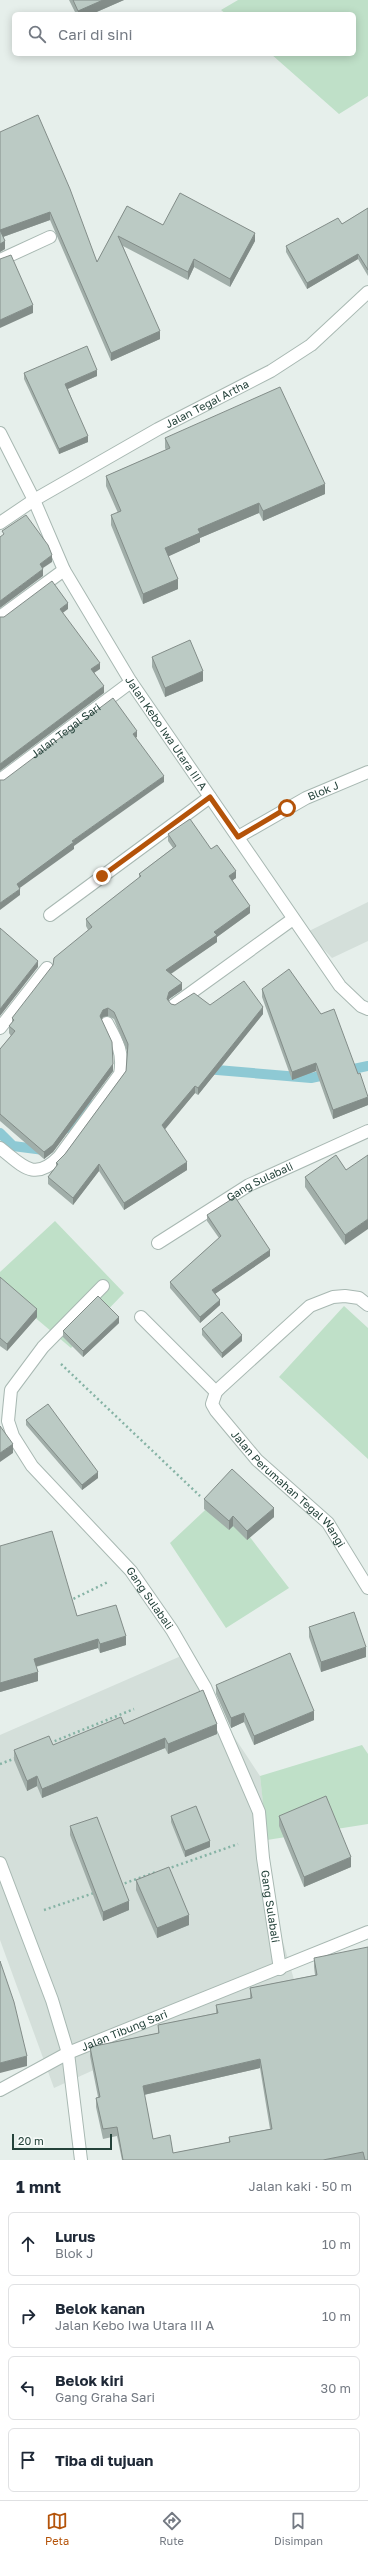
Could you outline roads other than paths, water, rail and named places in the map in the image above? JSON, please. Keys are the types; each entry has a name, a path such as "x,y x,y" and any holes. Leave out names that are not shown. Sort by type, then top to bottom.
{"street":[{"path":"0,260 50,237"},
{"name":"Jalan Tegal Artha","path":"0,523 34,500 158,429 271,371 311,345 368,292"},
{"name":"Jalan Kebo Iwa Utara III A","path":"0,433 34,500 64,570 131,682 340,986 361,1006 368,1009"},
{"path":"0,617 64,570"},
{"name":"Jalan Tegal Sari","path":"0,780 131,682"},
{"name":"Blok J","path":"238,837 306,798 368,772"},
{"path":"50,915 210,797"},
{"path":"174,1005 293,919"},
{"path":"0,1028 47,968"},
{"path":"0,1148 27,1169 33,1171 49,1167 59,1157 113,1087 120,1074 123,1059 119,1044 107,1023"},
{"name":"Gang Sulabali","path":"158,1243 248,1185 368,1131"},
{"name":"Gang Sulabali","path":"103,1286 43,1347 10,1390 8,1421 13,1436 32,1466 131,1572 172,1630 205,1687 254,1796 259,1812 260,1837 280,1969"},
{"path":"141,1317 216,1392 310,1306 333,1297 345,1296 359,1298 368,1305"},
{"name":"Jalan Perumahan Tegal Wangi","path":"216,1392 212,1404 216,1411 257,1460 328,1523 368,1588"},
{"name":"Jalan Tibung Sari","path":"0,1864 22,1918 52,2000 68,2053 280,1969 368,1932"},
{"path":"0,2090 68,2053 82,2160"}],"waterway":[{"path":"205,1069 311,1078 368,1066"},
{"path":"68,1128 93,1105"},
{"path":"0,1133 13,1146 44,1150"}]}
